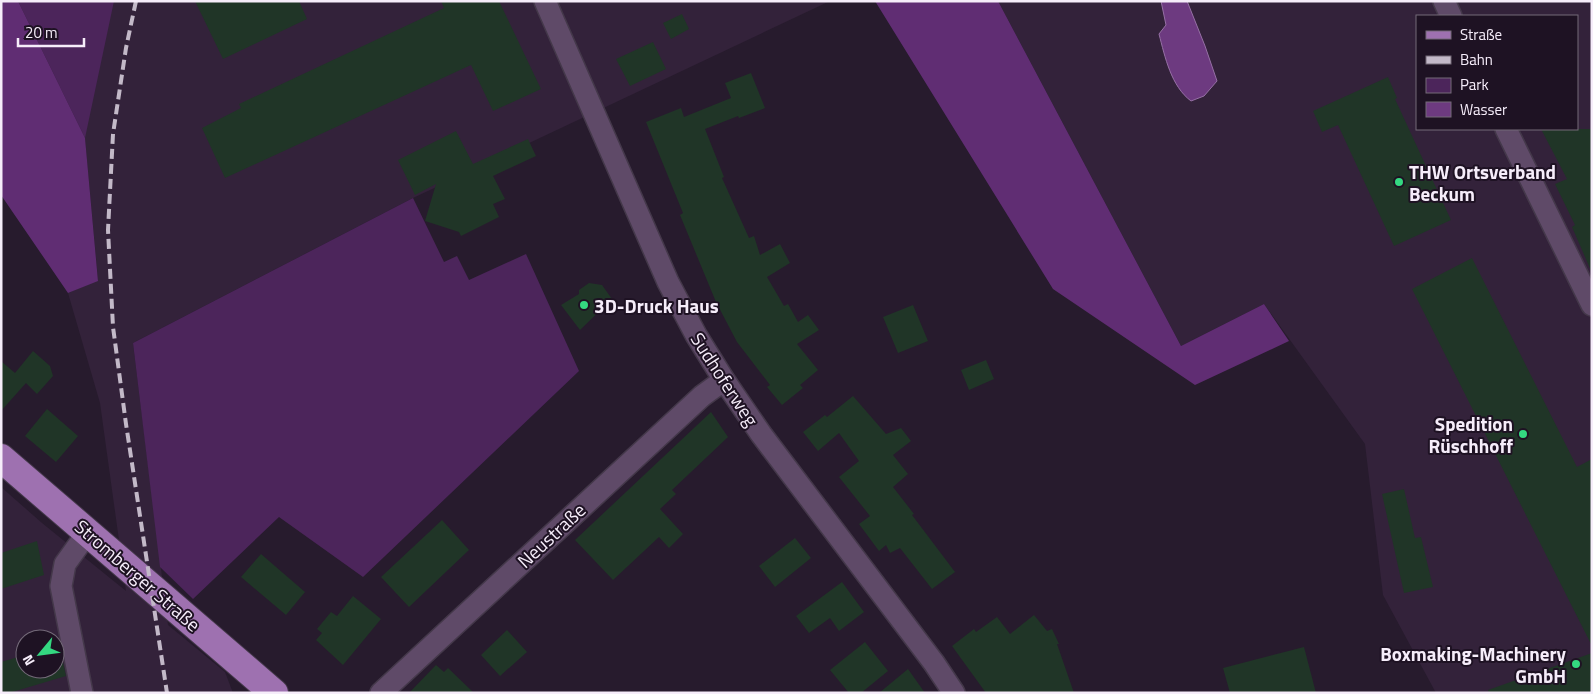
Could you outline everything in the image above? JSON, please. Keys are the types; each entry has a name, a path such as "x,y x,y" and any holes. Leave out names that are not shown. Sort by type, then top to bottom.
{"main road":[{"name":"Stromberger Straße","path":"1,458 274,693"}],"street":[{"name":"Sudhoferweg","path":"545,1 668,282 696,335 761,434 954,693"},
{"path":"1444,1 1451,15"},
{"path":"1506,130 1592,305"},
{"name":"Neustraße","path":"381,693 702,396 724,380"},
{"path":"82,693 61,586 65,564 88,532"}],"shaded area":[{"path":"1,1 18,1 85,138 98,281 68,293 1,195"},
{"path":"18,1 830,1 413,198 133,343 168,625 225,672 233,693 1,693 1,487 126,591 100,403 68,293 98,280 85,139"},
{"path":"875,1 998,1 1181,346 1264,304 1289,341 1195,385 1053,289"},
{"path":"998,1 1592,1 1592,693 1436,693 1383,595 1365,444 1264,304 1181,346"}],"green space":[{"path":"18,1 114,1 85,138"},
{"path":"413,198 444,262 457,256 469,280 526,254 579,371 363,577 279,517 193,599 160,567 133,343"}],"water":[{"path":"1161,1 1187,1 1217,81 1204,96 1191,101 1178,87 1166,61 1159,34 1166,25"}],"building":[{"path":"195,1 299,1 307,19 223,59"},
{"path":"441,1 499,1 541,89 493,111 471,65 225,178 202,128 241,108 239,104 444,8"},
{"path":"682,14 689,29 671,39 663,23"},
{"path":"653,42 666,69 630,86 616,59"},
{"path":"751,73 765,108 705,129 724,177 722,178 749,238 754,236 760,255 780,244 790,263 767,277 784,306 788,304 798,322 808,315 819,330 797,344 818,370 800,385 803,388 782,405 767,387 770,385 737,342 716,302 680,215 683,213 646,122 681,108 684,117 731,98 725,83"},
{"name":"THW Ortsverband Beckum","path":"1388,77 1397,98 1395,99 1451,220 1394,246 1338,125 1322,132 1313,111"},
{"path":"1592,129 1592,273 1572,227 1575,225 1555,184 1567,179 1542,130"},
{"path":"456,131 473,164 528,139 536,156 493,176 505,199 493,204 499,217 461,236 459,232 425,221 436,184 415,195 398,160"},
{"path":"1472,258 1577,467 1592,459 1592,646 1412,289"},
{"name":"3D-Druck Haus","path":"589,283 602,285 612,299 580,330 561,305 579,294 579,290"},
{"path":"913,305 928,341 898,353 883,317"},
{"path":"33,351 50,366 53,376 37,394 26,383 1,411 1,361 15,373"},
{"path":"986,360 994,379 969,390 961,370"},
{"path":"853,396 886,434 901,428 911,441 893,455 908,474 893,487 955,572 932,589 900,548 890,553 886,545 879,551 859,524 870,516 839,477 859,461 839,433 818,451 803,432 825,415 827,417"},
{"path":"47,409 78,436 56,462 25,436"},
{"path":"711,412 728,437 672,490 676,494 660,509 683,534 669,548 659,537 613,580 575,540"},
{"path":"1404,489 1415,538 1421,537 1433,587 1404,593 1382,494"},
{"path":"442,520 469,550 409,607 381,577"},
{"path":"795,538 811,558 775,587 759,566"},
{"path":"37,541 44,575 1,589 1,553"},
{"path":"261,554 305,592 286,615 241,577"},
{"path":"842,582 864,612 839,631 830,618 809,633 796,616"},
{"path":"353,596 381,619 343,665 316,640 322,633 317,629 331,612 337,616"},
{"path":"1034,615 1047,631 1052,629 1059,644 1057,644 1074,693 986,693 952,646 974,629 976,632 997,617 1010,634"},
{"path":"507,630 527,652 500,676 481,655"},
{"path":"865,642 888,671 861,693 849,693 830,670"},
{"path":"1304,647 1316,693 1230,693 1223,668"},
{"name":"Boxmaking-Machinery GmbH","path":"1592,653 1592,693 1489,693 1488,690"},
{"path":"15,658 15,679 56,679 9,693 1,693 1,662"},
{"path":"436,665 444,672 448,668 474,693 409,693"},
{"path":"908,669 925,693 879,693"}],"railway":[{"path":"136,1 126,48 113,134 108,230 113,327 167,693"}],"place":[{"name":"THW Ortsverband Beckum","path":"1399,182"},
{"name":"3D-Druck Haus","path":"584,305"},
{"name":"Spedition Rüschhoff","path":"1523,434"},
{"name":"Boxmaking-Machinery GmbH","path":"1576,664"}]}
